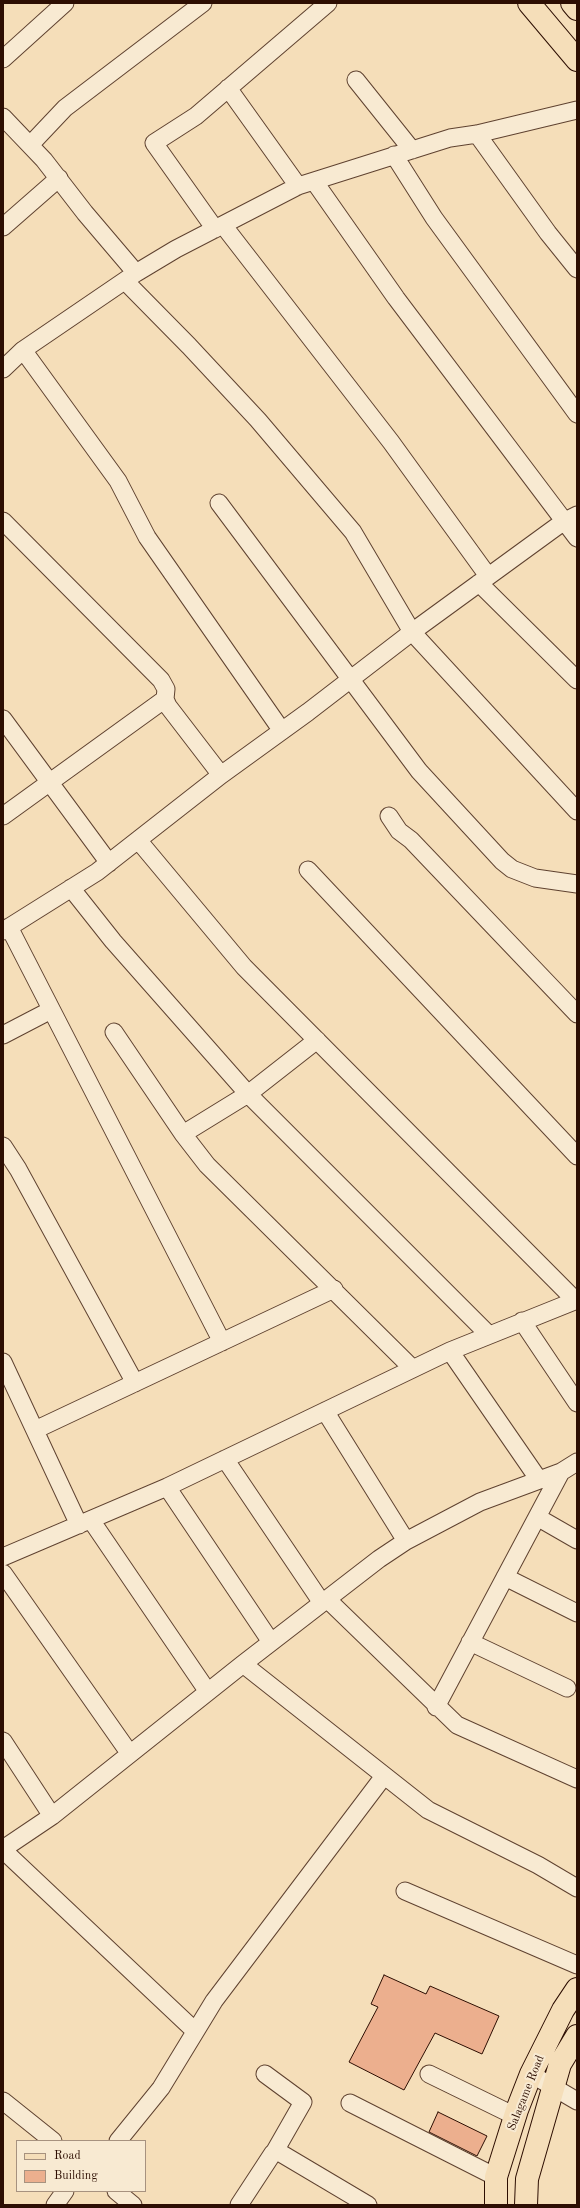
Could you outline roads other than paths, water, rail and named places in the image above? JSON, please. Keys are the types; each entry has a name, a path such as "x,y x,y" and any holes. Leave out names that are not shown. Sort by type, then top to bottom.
{"main road":[{"path":"529,3 577,60"},
{"path":"572,3 577,9"},
{"name":"Salagame Road","path":"496,2205 496,2177 515,2116 531,2074 563,2010 577,1989"},
{"path":"526,2205 527,2179 555,2087 560,2064 577,2036"}],"street":[{"path":"3,59 65,3"},
{"path":"31,144 65,108 203,3"},
{"path":"328,3 196,116 154,143 219,227 391,442 483,580 577,680"},
{"path":"356,80 412,150"},
{"path":"228,88 306,183 570,518 577,538"},
{"path":"3,369 23,350 130,277 219,227 306,183 450,138 478,134 577,110"},
{"path":"3,117 31,144 59,178 130,277 189,346 258,420 354,532 412,632 577,811"},
{"path":"478,134 548,233 577,269"},
{"path":"394,155 434,218 577,414"},
{"path":"3,227 59,178"},
{"path":"23,350 118,481 147,538 282,731"},
{"path":"219,504 419,771 502,860 512,869 535,878 577,884"},
{"path":"222,1342 51,1010 6,929 109,863 221,775 282,731 412,632 570,518"},
{"path":"3,521 161,680 166,690 165,699 221,775"},
{"path":"3,816 165,699"},
{"path":"3,719 109,863"},
{"path":"389,816 398,831 411,840 577,1014"},
{"path":"3,1557 167,1487 412,1368 488,1334 576,1300 244,968 138,840"},
{"path":"308,870 577,1156"},
{"path":"71,888 114,941 248,1094 488,1334"},
{"path":"3,1035 51,1010"},
{"path":"114,1032 183,1134 224,1184 334,1289 412,1368"},
{"path":"183,1134 248,1094 317,1040"},
{"path":"3,1146 18,1169 135,1383"},
{"path":"35,1430 334,1289"},
{"path":"522,1321 577,1403"},
{"path":"450,1351 539,1480"},
{"path":"3,1362 35,1430 85,1523 208,1692"},
{"path":"325,1411 406,1541"},
{"path":"225,1459 325,1601 436,1706 457,1725 577,1779"},
{"path":"195,2031 3,1850 52,1816 271,1642 406,1541 480,1502 561,1472 577,1462"},
{"path":"436,1706 561,1472"},
{"path":"167,1487 271,1642"},
{"path":"537,1517 577,1540"},
{"path":"3,1573 130,1754"},
{"path":"505,1577 577,1613"},
{"path":"470,1642 567,1688"},
{"path":"243,1664 428,1810 538,1865 577,1888"},
{"path":"3,1741 52,1816"},
{"path":"119,2140 161,2088 214,2001 384,1776"},
{"path":"406,1891 577,1965"},
{"path":"239,2205 275,2151 303,2102 265,2074"},
{"path":"429,2074 515,2116"},
{"path":"531,2074 577,2101"},
{"path":"3,2100 52,2140"},
{"path":"350,2103 496,2177"},
{"path":"275,2151 280,2152 368,2205"},
{"path":"55,2205 64,2192"},
{"path":"117,2192 133,2205"}]}
